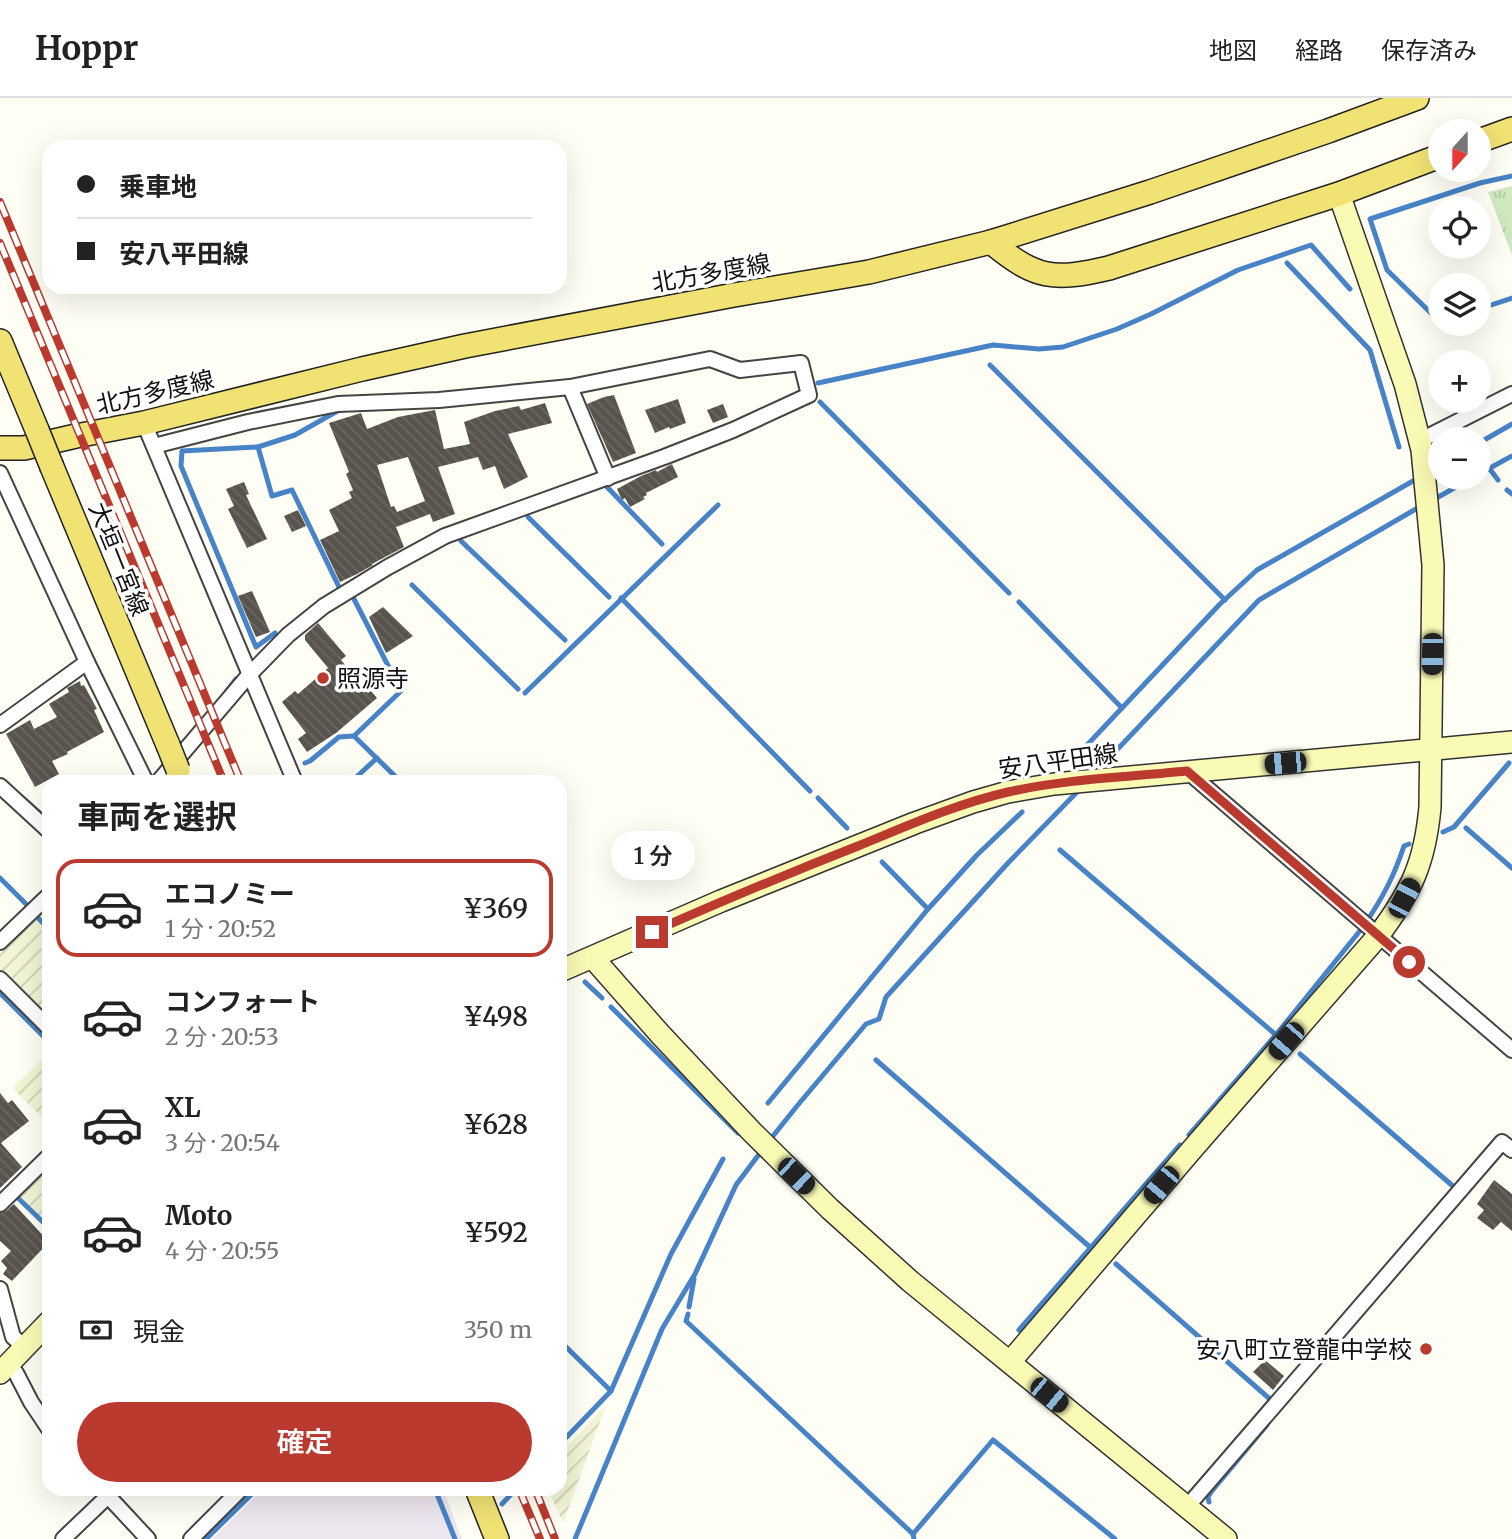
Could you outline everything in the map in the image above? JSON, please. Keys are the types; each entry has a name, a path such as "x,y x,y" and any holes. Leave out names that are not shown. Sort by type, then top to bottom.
{"main road":[{"name":"北方多度線","path":"0,448 24,448 144,423 465,346 869,272 990,242 1150,192 1417,98"},
{"path":"1491,137 1512,129"},
{"path":"990,242 1022,266 1049,275 1068,276 1109,268 1339,194 1428,161"},
{"name":"大垣一宮線","path":"4,359 37,430 180,775"},
{"path":"480,1496 497,1539"}],"street":[{"path":"1010,1363 1378,936 1395,914 1416,876 1427,838 1430,807 1433,565 1422,451 1405,384 1339,194"},
{"path":"153,446 248,422 338,404 439,400 570,387 710,359 740,370 801,363 808,395 733,430 445,536 406,556 324,606 289,635 249,675 164,775"},
{"path":"570,387 608,478"},
{"path":"1422,451 1512,394"},
{"path":"144,423 292,775"},
{"path":"0,473 143,775"},
{"path":"0,726 87,662"},
{"name":"安八平田線","path":"567,968 721,901 915,822 1007,792 1054,784 1512,742"},
{"path":"1187,771 1512,1050"},
{"path":"0,786 42,825"},
{"path":"0,942 42,902"},
{"path":"593,958 752,1132 830,1209 910,1281 1226,1539"},
{"path":"0,979 42,1021"},
{"path":"1186,1508 1502,1142 1512,1150"},
{"path":"0,1205 42,1163"},
{"path":"0,1289 13,1337 24,1347"},
{"path":"42,1329 4,1368 16,1373 42,1418"},
{"path":"63,1539 104,1496"},
{"path":"111,1496 148,1539"},
{"path":"191,1539 234,1496"}],"shaded area":[{"path":"256,1496 446,1496 462,1539 212,1539"}],"green space":[{"path":"1512,186 1512,255 1491,196 1488,192"},
{"path":"42,913 42,1013 0,973 0,954"},
{"path":"42,1060 42,1117 12,1088"},
{"path":"42,1168 42,1217 17,1193"},
{"path":"606,1405 563,1523 551,1496 567,1496 567,1447"}],"building":[{"path":"614,395 636,453 613,462 587,404"},
{"path":"678,399 686,423 655,433 645,410"},
{"path":"545,403 552,423 508,434 528,477 504,489 495,466 483,470 478,457 438,467 455,514 433,522 430,514 396,527 404,547 340,582 320,540 339,531 329,510 352,498 349,492 353,490 346,474 349,472 329,423 361,413 367,429 398,417 435,410 444,449 470,444 464,422 495,411 519,406 521,410","holes":["408,457 425,501 397,512 394,506 391,507 377,465"]},
{"path":"723,404 728,417 713,423 707,410"},
{"path":"672,464 678,477 646,493 643,497 645,499 630,507 625,498 622,500 617,489"},
{"path":"244,482 249,494 246,495 267,539 247,548 228,509 234,506 226,489"},
{"path":"298,510 306,526 292,532 284,516"},
{"path":"252,591 270,632 256,637 238,596"},
{"path":"383,607 413,636 386,653 369,617"},
{"name":"照源寺","path":"318,623 346,656 341,660 377,698 336,733 307,752 298,739 306,733 282,702 295,691 298,694 328,668 305,640 305,635"},
{"path":"80,681 81,686 84,685 97,709 94,710 104,732 52,761 59,774 42,775 42,783 35,787 6,734 30,720 34,729 57,717 49,704 69,692 67,688"},
{"path":"0,1093 8,1103 12,1100 29,1121 1,1143 22,1167 0,1188"},
{"path":"1494,1180 1512,1194 1512,1231 1501,1222 1493,1230 1477,1218 1484,1210 1477,1204"},
{"path":"14,1204 42,1234 42,1249 12,1281 3,1274 7,1268 1,1261 11,1251 0,1241 0,1213"},
{"path":"1265,1360 1284,1376 1273,1390 1253,1372"}],"waterway":[{"path":"1428,310 1387,270 1370,219 1480,183 1512,176"},
{"path":"818,383 993,345 1039,349 1063,347 1117,329 1238,270 1311,245 1350,289"},
{"path":"1287,263 1370,350 1399,447"},
{"path":"1491,305 1512,298"},
{"path":"990,365 1225,600"},
{"path":"820,402 1009,593"},
{"path":"258,447 295,435 341,409"},
{"path":"1491,436 1512,424"},
{"path":"275,633 256,647 181,466 182,451 258,447 272,496 292,490 339,587"},
{"path":"1491,467 1512,456"},
{"path":"1491,471 1498,480"},
{"path":"1088,744 1220,604 1257,570 1420,477"},
{"path":"606,486 662,544"},
{"path":"1433,500 1451,490"},
{"path":"1507,490 1512,494"},
{"path":"525,693 718,505"},
{"path":"1094,774 1259,600 1421,506"},
{"path":"528,517 609,597"},
{"path":"461,541 565,640"},
{"path":"412,585 518,689"},
{"path":"621,598 810,791"},
{"path":"354,599 401,691 354,736 394,775"},
{"path":"1019,602 1122,708"},
{"path":"226,692 236,679"},
{"path":"305,763 339,737 354,736"},
{"path":"359,775 377,758"},
{"path":"1443,832 1454,827 1509,763"},
{"path":"769,1141 866,1024 879,1019 886,997 1008,863 1080,789"},
{"path":"23,798 42,815"},
{"path":"818,798 847,828"},
{"path":"768,1103 928,909 977,855 1022,812"},
{"path":"1466,828 1512,868"},
{"path":"1367,921 1388,885 1404,846 1409,844"},
{"path":"1060,850 1276,1035"},
{"path":"882,862 928,909"},
{"path":"0,878 26,904"},
{"path":"39,919 42,922"},
{"path":"1189,1135 1276,1035 1359,932"},
{"path":"585,982 602,998"},
{"path":"0,993 42,1035"},
{"path":"611,1007 738,1133"},
{"path":"1300,1054 1454,1187"},
{"path":"876,1060 1091,1248"},
{"path":"1019,1330 1180,1145"},
{"path":"575,1539 662,1329 695,1274 736,1185 763,1149"},
{"path":"567,1437 611,1391 671,1254 723,1159"},
{"path":"16,1196 42,1221"},
{"path":"1116,1264 1271,1400"},
{"path":"689,1307 694,1279"},
{"path":"688,1314 686,1321 913,1534 914,1539"},
{"path":"567,1348 611,1391"},
{"path":"1209,1502 1211,1492 1267,1425"},
{"path":"913,1534 993,1440 1115,1539"},
{"path":"206,1539 250,1496"},
{"path":"438,1496 455,1539"},
{"path":"502,1504 509,1496"}],"railway":[{"path":"0,202 238,775"},
{"path":"0,243 221,775"},
{"path":"522,1496 540,1539"},
{"path":"538,1496 555,1539"}],"place":[{"name":"照源寺","path":"323,678"},
{"name":"安八町立登龍中学校","path":"1426,1349"}],"route":[{"path":"652,932 915,822 973,802 1007,792 1054,784 1187,771 1409,962"}]}
